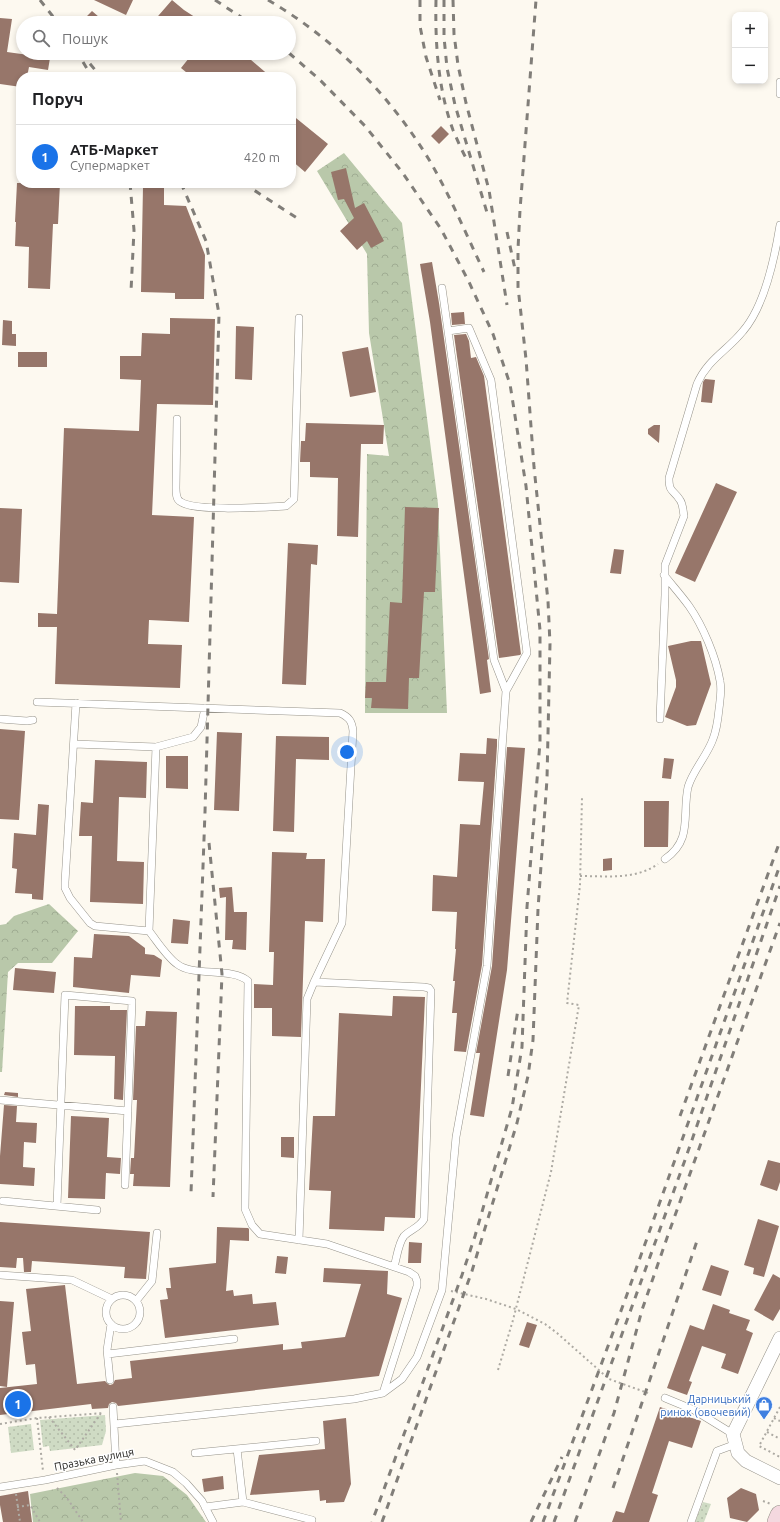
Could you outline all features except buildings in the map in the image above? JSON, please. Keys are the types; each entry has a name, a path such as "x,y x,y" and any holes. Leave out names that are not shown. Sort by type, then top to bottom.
{"street":[{"path":"780,1338 734,1439 738,1453 746,1461 780,1478"}],"lane":[{"path":"780,82 780,94"},
{"path":"660,720 665,565 684,516 680,500 672,493 669,487 669,478 697,384 702,372 735,340 752,320 763,294 770,271 780,224"},
{"path":"442,288 494,660 506,691"},
{"path":"177,419 176,488 177,497 180,502 189,505 214,508 286,506 294,500 299,318"},
{"path":"115,1424 354,1399 383,1393 402,1379 417,1357 442,1290 456,1137 487,966 506,691 527,653 491,380 469,328 448,331"},
{"path":"664,575 689,606 704,632 721,682 718,720 714,738 688,786 686,800 687,816 684,832 679,846 673,854 665,859"},
{"path":"37,702 340,713 347,716 352,724 353,731 342,923 307,999 299,1240"},
{"path":"76,703 65,882 67,893 86,919 95,926 149,931"},
{"path":"74,744 156,747 192,737 201,727 205,708"},
{"path":"0,719 33,720"},
{"path":"156,747 149,931 177,965 190,969 240,976 248,981 245,1209 252,1225 260,1234 327,1244 416,1276 417,1281 383,1393"},
{"path":"314,982 424,987 431,991 424,1219 422,1224 410,1231 402,1240 394,1267"},
{"path":"57,1206 65,995 132,1001 125,1185"},
{"path":"0,1100 128,1111"},
{"path":"3,1201 97,1210"},
{"path":"136,1301 152,1281 157,1233"},
{"path":"0,1275 72,1280 112,1299"},
{"path":"117,1296 127,1296 136,1301 140,1312 137,1322 132,1326 121,1329 111,1324 108,1319 107,1308 112,1299 117,1296"},
{"path":"110,1380 108,1354 111,1324"},
{"path":"108,1354 234,1339"},
{"path":"665,1398 694,1410 734,1439 718,1451 691,1522"},
{"path":"113,1409 116,1465"},
{"path":"196,1453 316,1441"},
{"path":"237,1449 243,1502"},
{"name":"Празька вулиця","path":"0,1487 145,1461 173,1472 186,1483 205,1507 213,1522"},
{"path":"205,1507 243,1502 312,1520"}],"path":[{"path":"498,1370 508,1341 551,1172 579,1005 567,1003 580,876 582,797"},
{"path":"580,876 621,877 651,868 665,859"},
{"path":"442,1290 472,1295 516,1309 545,1324 557,1333 609,1379 648,1393"},
{"path":"780,1407 759,1446 780,1457"},
{"path":"0,1424 37,1418 101,1413 113,1409"},
{"path":"49,1417 75,1450 101,1413"},
{"path":"37,1418 45,1480"},
{"path":"774,1418 780,1421"},
{"path":"767,1432 780,1439"},
{"path":"116,1465 121,1522"},
{"path":"50,1488 58,1488 67,1498 83,1522"},
{"path":"15,1490 20,1522"},
{"path":"763,1501 777,1514"},
{"path":"18,1507 30,1505 40,1522"}],"green space":[{"path":"344,153 402,223 438,504 447,713 365,713 367,454 389,456 369,333 367,254 317,171"},
{"path":"49,904 78,931 52,963 18,963 8,972 2,1072 0,1072 0,925 6,924 14,916"},
{"path":"105,1415 106,1431 102,1445 50,1451 49,1446 43,1447 40,1420"},
{"path":"31,1424 34,1450 11,1453 8,1427"},
{"path":"135,1473 163,1476 187,1495 206,1522 33,1522 30,1494"},
{"path":"703,1502 711,1504 704,1522 695,1522"}],"railway":[{"path":"40,0 53,16"},
{"path":"215,0 239,16"},
{"path":"268,0 294,16"},
{"path":"420,0 420,26 426,57 440,100"},
{"path":"436,0 438,66 444,98 453,130 466,158"},
{"path":"444,0 444,37 447,68 455,105 488,216"},
{"path":"453,0 454,34 458,65 466,103 489,190 507,305"},
{"path":"382,1522 472,1271 517,1123 528,1076 533,1040 538,909 547,779 550,644 548,601 518,287 518,249 536,0"},
{"path":"296,17 339,51 360,71 380,93 416,139 431,163 452,203 484,272"},
{"path":"296,59 320,80 365,126 402,172 441,229 469,282 493,334 510,384 526,486 540,630 540,742 527,907 522,1047 512,1108 475,1236 462,1275 372,1522"},
{"path":"87,60 97,72"},
{"path":"83,62 89,72"},
{"path":"130,188 134,230 131,291"},
{"path":"183,188 206,241 219,314 205,812 191,1193"},
{"path":"251,188 300,220"},
{"path":"507,232 515,269"},
{"path":"680,1116 780,841"},
{"path":"209,843 222,974 213,1197"},
{"path":"543,1522 625,1300 780,865"},
{"path":"554,1522 685,1160 780,886"},
{"path":"575,1522 614,1413 642,1310 780,923"},
{"path":"508,1076 518,1009"},
{"path":"613,1488 698,1238"},
{"path":"531,1522 562,1457"}],"place":[{"name":"АТБ-Маркет","path":"18,1404"},
{"name":"Дарницький ринок (овочевий)","path":"764,1420"}]}
